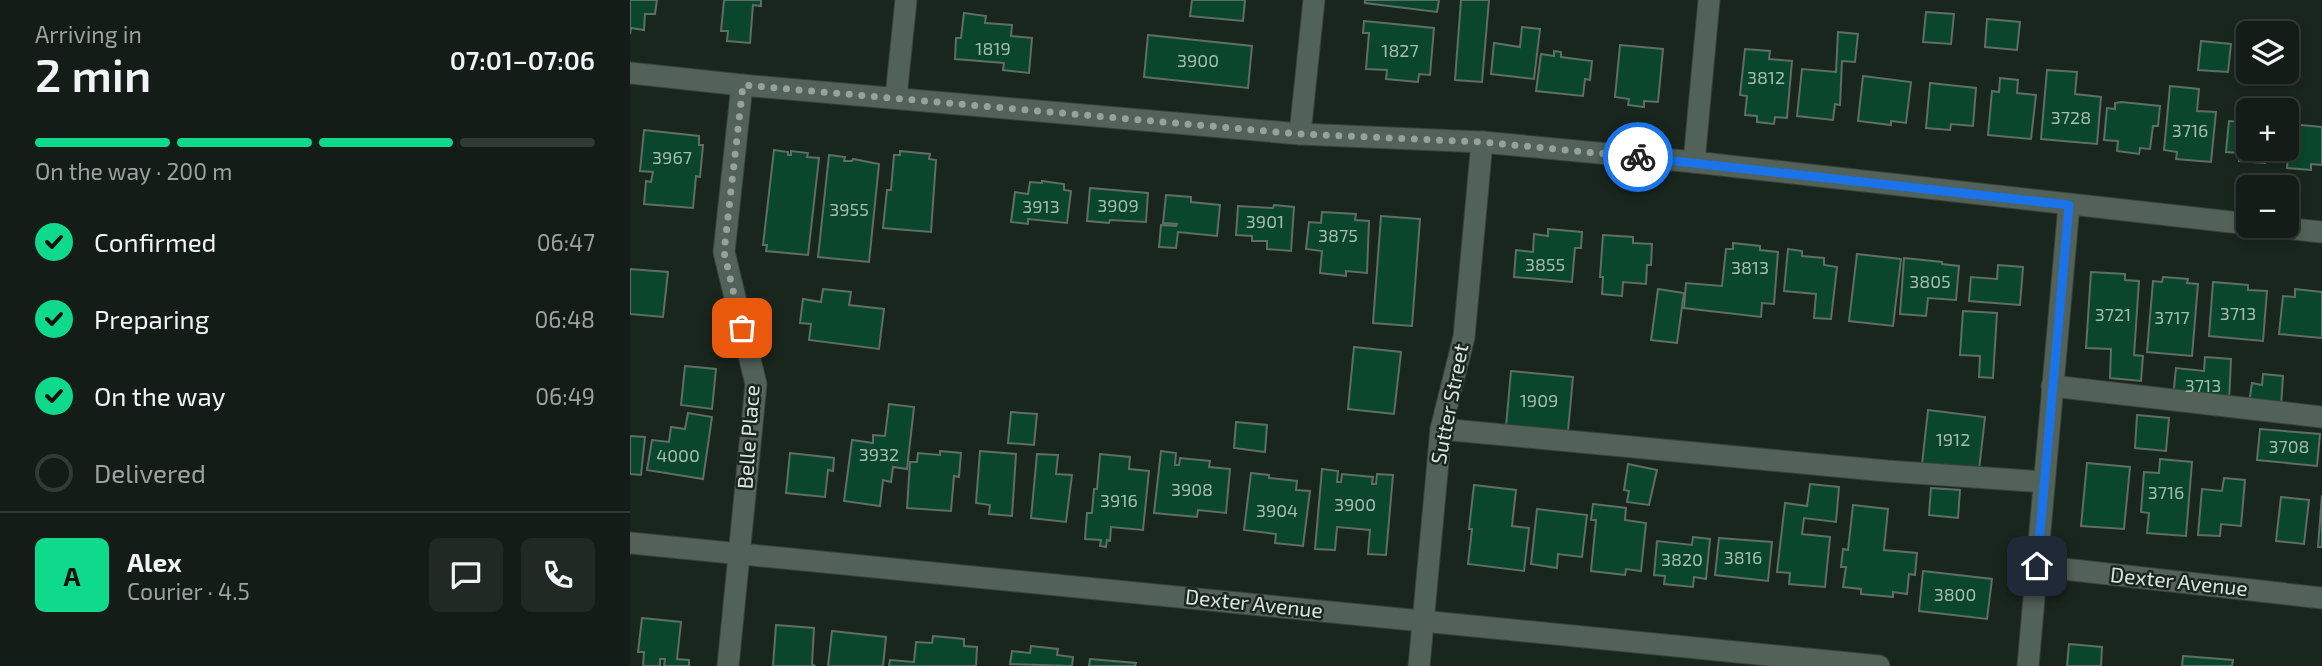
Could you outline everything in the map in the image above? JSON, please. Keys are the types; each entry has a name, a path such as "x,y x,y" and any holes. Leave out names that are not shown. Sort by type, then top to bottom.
{"street":[{"path":"896,97 906,0"},
{"path":"1300,134 1314,0"},
{"path":"1694,162 1709,0"},
{"path":"630,73 1300,134 1482,142 1694,162 2236,223"},
{"name":"Belle Place","path":"728,666 756,384 724,252 743,85"},
{"name":"Sutter Street","path":"1419,666 1441,429 1464,337 1482,142"},
{"path":"2028,666 2069,205"},
{"path":"2299,230 2322,232"},
{"path":"2052,386 2322,417"},
{"path":"1441,429 1887,471 2044,482"},
{"name":"Dexter Avenue","path":"630,543 1879,666"},
{"name":"Dexter Avenue","path":"2037,566 2322,598"}],"building":[{"path":"630,0 657,0 655,14 645,14 644,30 631,28 630,34"},
{"path":"724,0 761,0 761,6 753,5 750,43 727,41 728,31 721,31"},
{"path":"1192,0 1245,0 1243,21 1190,16"},
{"path":"1365,0 1439,0 1437,12 1365,3"},
{"path":"1461,0 1489,0 1482,82 1455,80"},
{"path":"1926,12 1954,14 1951,44 1923,42"},
{"path":"964,13 986,16 985,23 1012,25 1011,36 1032,38 1029,73 1003,70 1004,63 955,59 956,38 961,38"},
{"path":"1987,19 2020,22 2017,50 1985,47"},
{"path":"1364,21 1434,28 1430,75 1419,74 1418,82 1386,79 1387,70 1366,69 1369,33 1363,33"},
{"path":"1522,27 1540,29 1534,79 1491,74 1494,43 1520,47"},
{"path":"1838,32 1858,34 1855,62 1842,61 1840,105 1835,104 1833,120 1797,116 1802,69 1836,72"},
{"path":"1148,35 1252,46 1248,88 1144,77"},
{"path":"2201,41 2231,44 2228,72 2198,70"},
{"path":"1620,45 1663,49 1658,102 1644,101 1644,107 1628,105 1629,99 1615,97"},
{"path":"1745,49 1770,51 1769,59 1792,61 1787,118 1775,117 1774,124 1757,122 1757,116 1745,115 1747,96 1740,95"},
{"path":"1554,51 1561,52 1561,57 1592,61 1590,80 1585,79 1583,96 1536,91 1541,54 1554,56"},
{"path":"2047,70 2077,72 2075,94 2101,97 2097,144 2041,139"},
{"path":"1863,76 1911,82 1906,123 1891,121 1891,125 1858,121"},
{"path":"2000,78 2018,80 2017,93 2036,95 2031,139 1988,135 1992,91 1999,92"},
{"path":"1930,83 1976,88 1973,126 1951,124 1950,130 1926,128"},
{"path":"2170,86 2199,89 2197,111 2216,112 2211,162 2176,159 2177,152 2164,150"},
{"path":"2115,103 2160,106 2158,126 2153,126 2150,149 2140,148 2139,154 2117,151 2118,141 2104,140 2107,108 2115,109"},
{"path":"2229,121 2236,122 2236,153 2226,152"},
{"path":"2299,125 2322,127 2322,165 2311,164 2311,170 2287,168 2288,161 2299,161"},
{"path":"644,130 699,136 699,145 703,145 693,208 644,204 646,181 651,182 653,172 640,171"},
{"path":"774,150 788,152 788,155 791,155 791,151 808,153 807,157 819,158 808,255 766,251 767,245 763,245"},
{"path":"900,151 930,154 929,159 936,160 931,232 883,228 887,190 891,190 894,155 900,155"},
{"path":"829,155 845,157 844,161 853,159 879,164 869,262 818,257"},
{"path":"1030,182 1064,184 1064,190 1071,191 1067,223 1028,219 1028,224 1011,222 1015,192 1028,194"},
{"path":"1090,188 1148,193 1146,222 1087,221"},
{"path":"1166,195 1191,197 1191,202 1220,205 1217,236 1178,232 1176,248 1159,247 1161,225 1177,224 1163,223"},
{"path":"1274,205 1294,207 1291,251 1267,249 1267,241 1252,241 1252,236 1236,235 1238,206 1273,208"},
{"path":"1322,212 1356,214 1355,220 1369,221 1367,273 1346,271 1346,276 1320,273 1322,251 1306,249 1309,222 1321,223"},
{"path":"1381,216 1420,219 1412,326 1373,323"},
{"path":"1548,229 1582,232 1581,248 1575,248 1572,282 1514,277 1516,250 1533,252 1534,234 1548,236"},
{"path":"1603,235 1633,237 1633,243 1652,244 1651,265 1647,265 1646,284 1623,282 1622,296 1602,294 1603,277 1600,277"},
{"path":"1733,243 1760,246 1760,250 1778,252 1774,304 1762,303 1761,317 1684,308 1686,283 1722,286 1726,249 1733,249"},
{"path":"1788,249 1802,251 1802,256 1824,258 1824,265 1837,267 1831,319 1814,318 1816,294 1784,291"},
{"path":"1857,254 1901,259 1893,326 1849,321"},
{"path":"1904,258 1959,266 1956,300 1928,298 1926,316 1900,314"},
{"path":"1998,265 2023,267 2020,305 1969,301 1971,277 1997,279"},
{"path":"630,269 668,272 663,317 630,314"},
{"path":"2091,272 2125,274 2125,280 2139,281 2134,355 2143,356 2141,381 2110,378 2111,349 2086,348"},
{"path":"2163,277 2188,279 2187,283 2198,284 2192,356 2147,352 2153,281 2162,282"},
{"path":"2213,282 2248,285 2248,290 2267,291 2263,341 2209,336"},
{"path":"823,289 851,292 849,305 884,309 879,349 809,340 811,324 800,323 803,299 821,302"},
{"path":"1658,289 1684,293 1677,343 1651,340"},
{"path":"2295,289 2322,292 2322,338 2279,334 2283,296 2295,297"},
{"path":"1963,311 1997,313 1993,378 1979,377 1980,356 1960,355"},
{"path":"1354,347 1401,352 1394,414 1348,409"},
{"path":"2205,357 2231,359 2229,402 2173,397 2176,368 2204,371"},
{"path":"685,366 716,369 712,409 681,405"},
{"path":"1511,371 1573,377 1568,431 1506,426"},
{"path":"2263,374 2283,376 2281,407 2249,403 2252,383 2262,385"},
{"path":"889,404 914,407 907,469 893,467 891,482 883,480 880,506 844,501 852,440 873,443 873,435 885,436"},
{"path":"1928,410 1985,417 1979,470 1922,464"},
{"path":"1011,412 1037,414 1034,445 1008,443"},
{"path":"688,413 712,417 703,479 647,470 652,440 669,442 671,427 685,429"},
{"path":"2137,415 2169,418 2166,451 2135,448"},
{"path":"1236,422 1267,425 1265,452 1234,448"},
{"path":"2260,429 2320,434 2317,466 2257,460"},
{"path":"630,436 645,437 641,475 630,474"},
{"path":"940,451 961,453 959,477 954,476 951,511 907,508 910,462 917,462 918,453 940,455"},
{"path":"980,451 1016,454 1012,516 989,514 990,505 976,503"},
{"path":"1161,451 1176,453 1175,465 1179,465 1180,458 1210,461 1209,467 1230,469 1226,513 1198,510 1197,517 1154,513"},
{"path":"790,453 834,458 833,471 828,470 825,497 786,493"},
{"path":"1037,454 1058,455 1056,474 1072,475 1066,522 1031,518"},
{"path":"1100,454 1130,457 1129,469 1149,471 1143,530 1111,527 1110,541 1107,540 1106,547 1100,546 1101,540 1085,539 1087,513 1092,513 1094,489 1097,489"},
{"path":"2160,459 2192,462 2186,536 2147,533 2149,513 2141,512 2144,472 2159,473"},
{"path":"2087,463 2130,467 2124,529 2081,526"},
{"path":"1628,464 1657,470 1649,505 1627,502 1629,491 1624,490"},
{"path":"1322,469 1338,471 1337,482 1341,482 1342,474 1373,477 1372,484 1376,484 1377,474 1393,475 1386,555 1368,554 1370,530 1337,527 1335,550 1315,549"},
{"path":"1251,473 1297,481 1296,490 1310,491 1303,546 1275,543 1276,534 1244,530"},
{"path":"2224,478 2245,480 2241,526 2221,524 2220,536 2198,535 2202,489 2222,491"},
{"path":"1810,484 1839,487 1836,522 1804,518 1802,534 1830,537 1825,587 1789,584 1790,573 1777,572 1785,503 1807,506"},
{"path":"1474,485 1516,490 1512,526 1529,528 1524,571 1468,564"},
{"path":"1931,488 1960,490 1958,518 1929,515"},
{"path":"2322,495 2322,547 2318,547"},
{"path":"2281,497 2309,500 2304,544 2276,541"},
{"path":"1593,504 1626,508 1625,520 1646,523 1641,571 1626,569 1625,575 1591,571 1596,520 1591,520"},
{"path":"1853,505 1888,509 1884,550 1917,553 1915,575 1909,574 1907,594 1893,592 1893,597 1861,594 1861,589 1843,587 1846,567 1841,567 1843,549 1848,550"},
{"path":"1537,509 1587,515 1582,557 1558,554 1557,568 1531,564"},
{"path":"1693,537 1710,539 1706,579 1694,577 1693,587 1664,584 1665,576 1654,575 1657,541 1692,545"},
{"path":"1719,538 1772,542 1768,581 1715,575"},
{"path":"1923,571 1992,579 1987,619 1919,611"},
{"path":"642,618 681,622 677,659 689,660 689,666 664,666 665,659 660,659 660,666 643,666 644,652 638,652"},
{"path":"776,625 814,628 812,664 815,666 773,666"},
{"path":"832,631 886,637 883,666 828,666"},
{"path":"933,636 964,639 964,646 977,647 976,666 889,666 890,660 914,662 916,642 932,643"},
{"path":"2069,644 2102,647 2101,666 2067,666"},
{"path":"1031,646 1058,649 1057,655 1073,657 1072,666 1010,664 1012,651 1030,653"},
{"path":"2183,656 2233,660 2232,666 2182,666"},
{"path":"1090,659 1136,663 1135,666 1089,666"}],"way so far":[{"path":"742,328 724,252 743,85 1300,134 1482,142 1638,157"}],"route":[{"path":"1638,157 2069,205 2037,566"}]}
